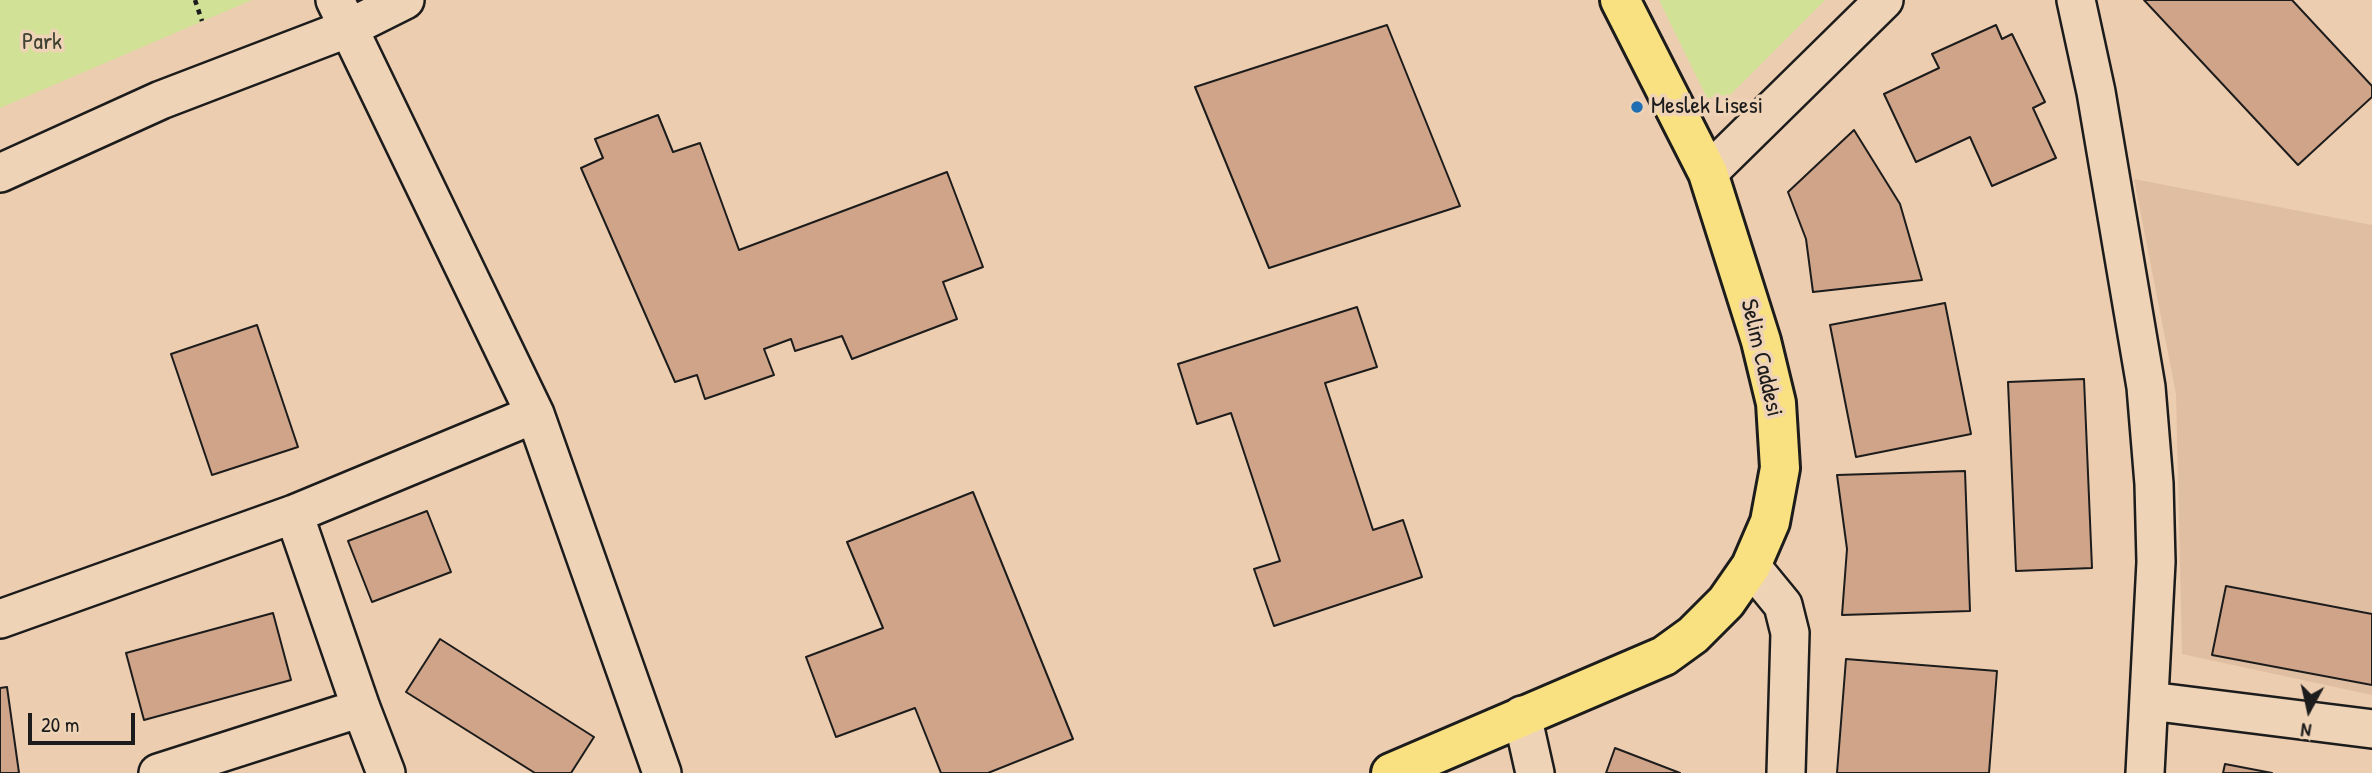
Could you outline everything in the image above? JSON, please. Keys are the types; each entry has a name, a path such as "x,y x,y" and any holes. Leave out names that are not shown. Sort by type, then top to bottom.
{"main road":[{"name":"Selim Caddesi","path":"1391,773 1664,656 1693,635 1726,602 1751,566 1770,522 1780,468 1776,402 1761,341 1707,173 1620,0"}],"street":[{"path":"0,173 342,14 405,0"},
{"path":"1707,173 1884,0"},
{"path":"2076,0 2096,92 2146,387 2154,484 2156,562 2144,773"},
{"path":"342,14 535,414 662,773"},
{"path":"0,620 294,514 535,414"},
{"path":"294,514 360,708 386,773"},
{"path":"1751,566 1783,605 1790,633 1786,773"},
{"path":"2150,701 2372,729"},
{"path":"158,773 360,708"},
{"path":"1522,715 1535,773"}],"path":[{"path":"195,0 202,21"}],"shaded area":[{"path":"2134,179 2372,225 2372,695 2182,654 2176,394"}],"green space":[{"name":"Park","path":"0,0 252,0 0,108"},
{"path":"1659,0 1825,0 1730,95 1707,98"}],"building":[{"path":"2144,0 2292,0 2372,86 2372,97 2298,165"},
{"path":"1387,25 1460,206 1269,268 1195,87"},
{"path":"1996,25 2002,39 2012,34 2045,102 2033,108 2056,158 1992,186 1970,137 1916,162 1884,94 1939,68 1932,54"},
{"path":"658,115 673,152 700,143 739,250 947,172 983,267 943,282 957,319 852,359 842,336 795,351 791,339 764,349 774,375 705,399 697,375 675,382 581,168 603,158 595,139"},
{"path":"1854,130 1900,204 1922,280 1813,292 1806,239 1788,192"},
{"path":"1945,303 1971,434 1856,457 1830,325"},
{"path":"1357,307 1377,367 1325,383 1373,530 1403,520 1422,577 1274,626 1254,569 1280,561 1231,413 1197,424 1178,364"},
{"path":"257,325 298,447 212,475 171,354"},
{"path":"2084,379 2092,568 2016,571 2008,382"},
{"path":"1965,471 1970,611 1842,615 1847,549 1837,475"},
{"path":"973,492 1073,739 988,773 941,773 915,708 836,737 806,657 883,628 847,542"},
{"path":"427,511 451,572 372,602 348,541"},
{"path":"2226,586 2372,614 2372,685 2212,655"},
{"path":"273,613 291,680 144,720 126,653"},
{"path":"440,639 594,737 571,773 535,773 406,692"},
{"path":"1846,659 1997,671 1989,773 1837,773"},
{"path":"7,687 19,773 0,773 0,688"},
{"path":"1615,748 1680,773 1606,773"},
{"path":"2225,764 2272,773 2223,773"}],"place":[{"name":"Meslek Lisesi","path":"1637,107"}]}
